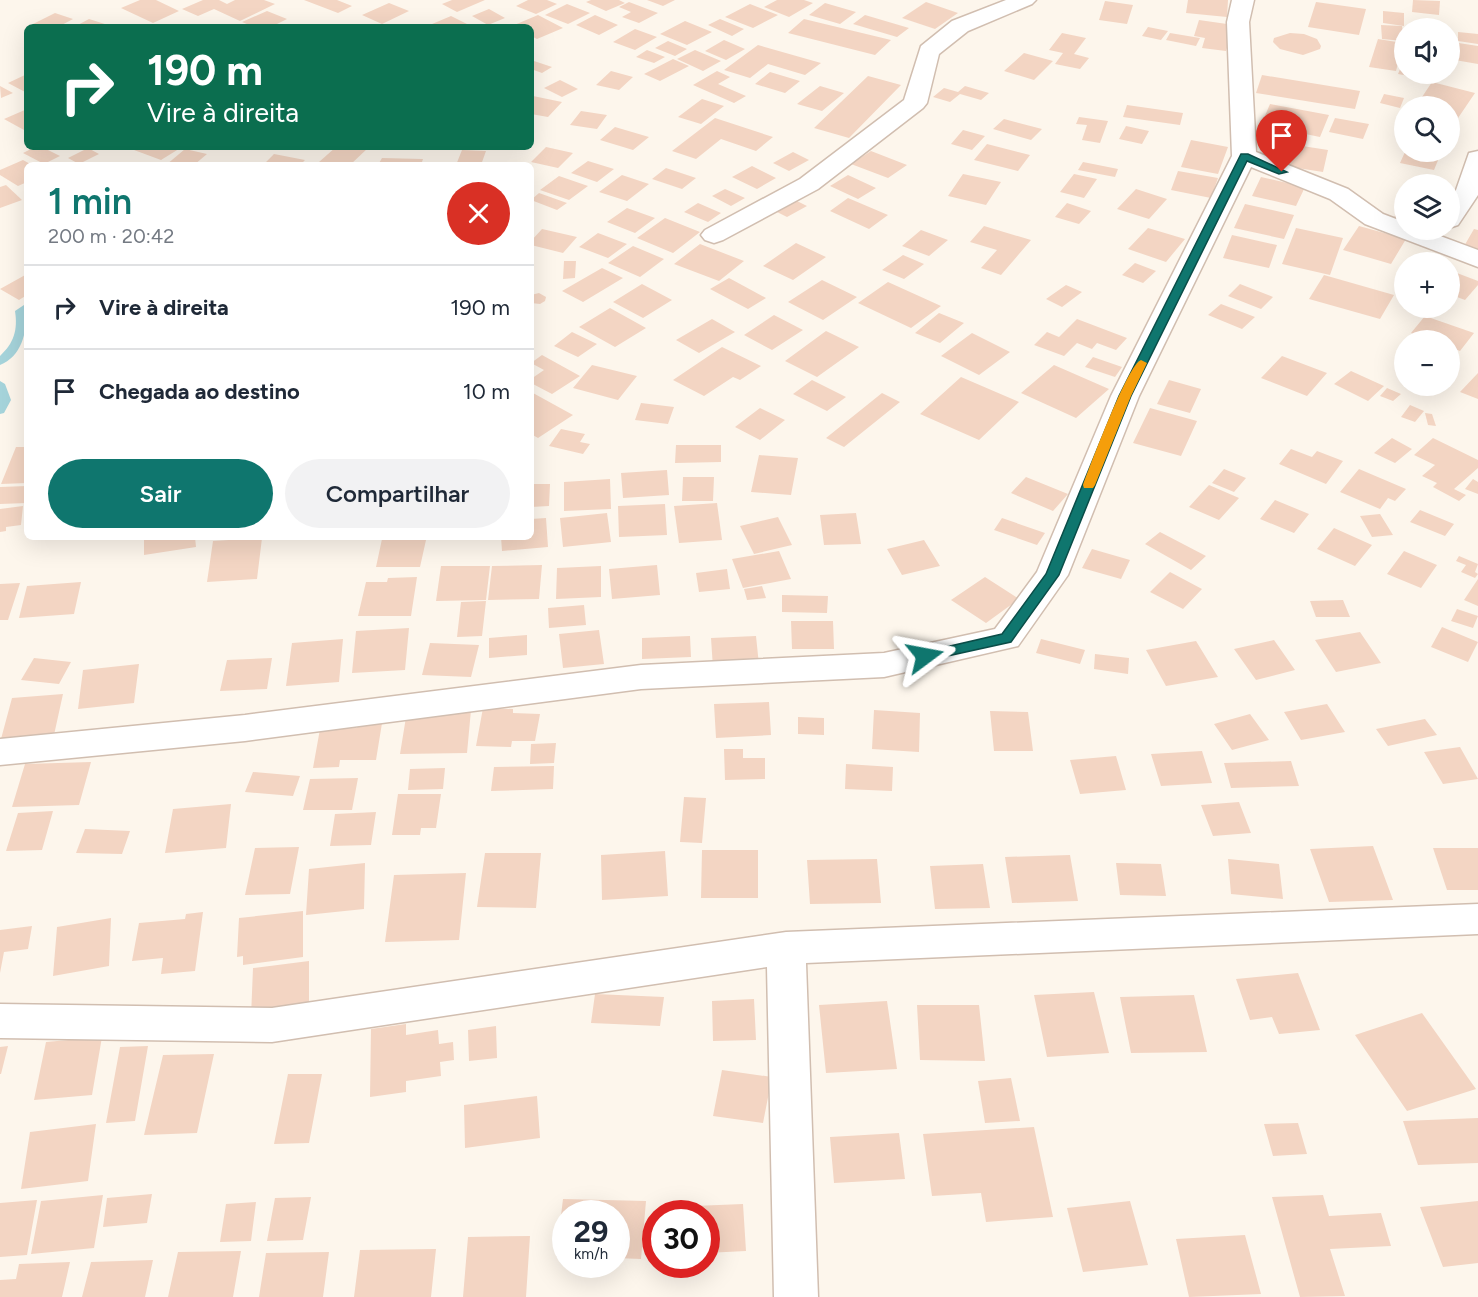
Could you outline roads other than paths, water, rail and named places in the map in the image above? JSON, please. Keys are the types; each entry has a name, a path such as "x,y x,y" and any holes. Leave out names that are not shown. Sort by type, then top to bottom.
{"street":[{"path":"714,235 809,184 915,103 929,51 960,26 1025,0"},
{"path":"0,752 245,728 641,677 884,665 1006,638 1052,575 1125,396 1244,156 1238,22 1243,0"},
{"path":"1244,156 1339,194 1374,219 1394,224"},
{"path":"1460,204 1467,193 1478,158"},
{"path":"1446,240 1478,259"},
{"path":"0,1021 272,1024 786,948 1478,919"},
{"path":"786,948 796,1297"}],"waterway":[{"path":"0,362 18,340 21,327 20,311 24,308"},
{"path":"0,384 6,400 0,411"}]}
